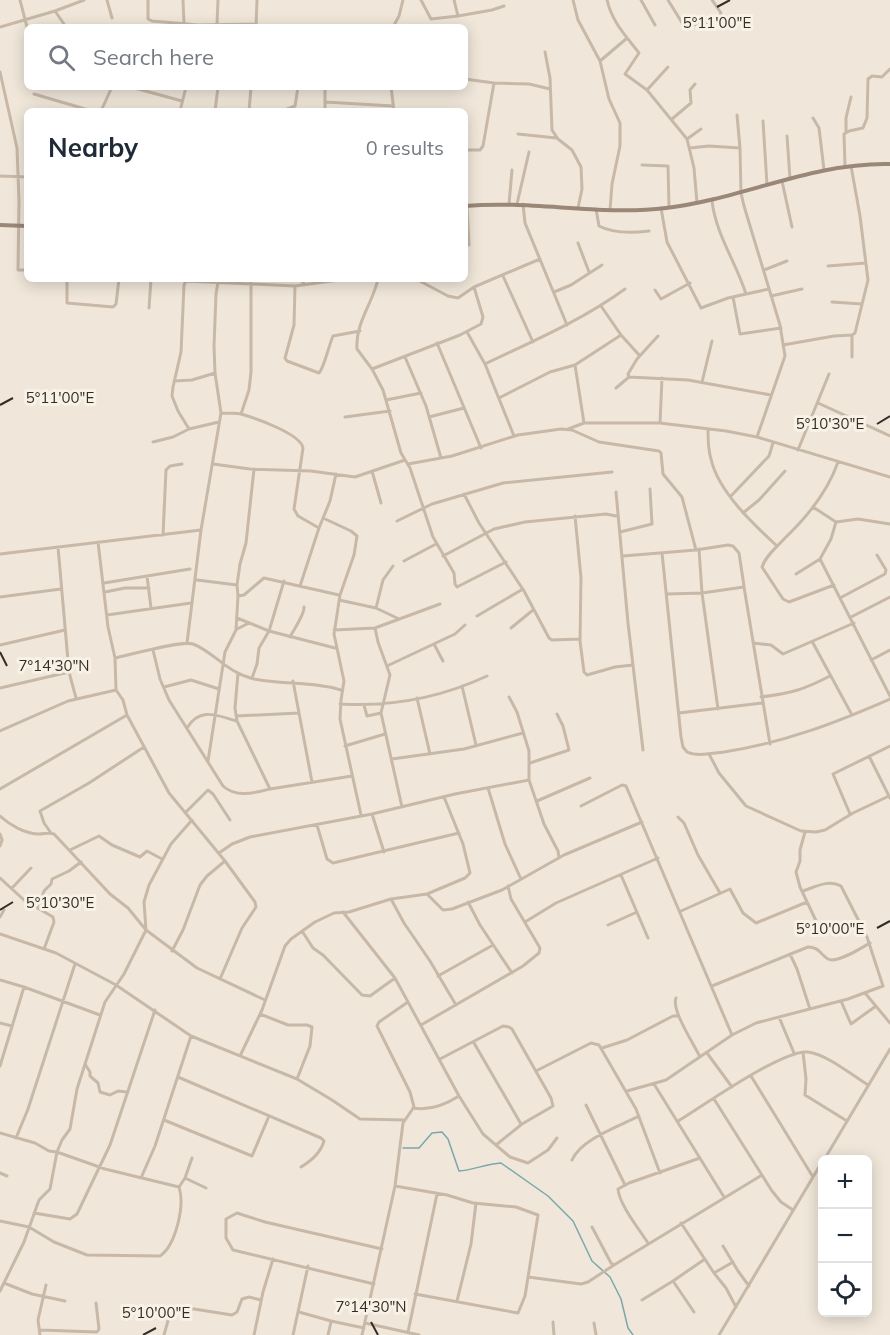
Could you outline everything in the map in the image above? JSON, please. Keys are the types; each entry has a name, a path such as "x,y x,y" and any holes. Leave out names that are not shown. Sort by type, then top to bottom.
{"main road":[{"path":"468,206 520,204 610,210 661,208 712,201 824,170 848,166 890,164"},
{"path":"0,225 24,226"}],"street":[{"path":"20,0 26,24"},
{"path":"0,27 84,0"},
{"path":"107,0 112,18"},
{"path":"148,0 148,19 150,21 184,24 183,0"},
{"path":"217,24 218,0"},
{"path":"256,24 257,0"},
{"path":"395,24 403,0"},
{"path":"421,0 431,19 492,10 504,6"},
{"path":"454,0 458,16"},
{"path":"573,0 578,20 600,61 605,86 621,129 620,153 612,184 610,210"},
{"path":"607,0 610,12 626,39 639,55 626,70 626,74 647,90 687,139 694,168 697,203"},
{"path":"641,0 655,25"},
{"path":"668,0 684,26 707,23 719,18 721,13 712,0"},
{"path":"55,11 64,24"},
{"path":"600,61 626,39"},
{"path":"545,52 550,88 551,126 558,139"},
{"path":"647,90 668,67"},
{"path":"846,132 861,129 866,124 869,77 882,77 890,69"},
{"path":"0,72 17,148 18,270 24,270"},
{"path":"468,80 529,84 550,88"},
{"path":"468,150 480,150 483,146 494,83"},
{"path":"672,118 691,103 690,90 695,84"},
{"path":"102,108 111,90"},
{"path":"141,90 182,101"},
{"path":"181,108 185,90"},
{"path":"215,108 218,90"},
{"path":"249,108 251,90"},
{"path":"290,108 295,106 298,90"},
{"path":"325,90 326,108"},
{"path":"325,102 393,106 392,90"},
{"path":"34,94 82,108"},
{"path":"851,97 846,118 848,166 866,263 867,286 855,333 852,335 852,357"},
{"path":"736,115 740,148 741,193 781,328 783,345 783,363 757,437"},
{"path":"813,118 819,128 824,170"},
{"path":"763,121 767,185"},
{"path":"687,139 701,129"},
{"path":"518,134 558,139 567,145 579,161 582,180 578,208"},
{"path":"787,136 790,179"},
{"path":"690,148 710,146 740,148"},
{"path":"529,152 520,204 523,219 567,325"},
{"path":"642,165 668,166 669,207"},
{"path":"509,204 512,170"},
{"path":"0,176 24,177"},
{"path":"782,181 792,227"},
{"path":"712,201 718,230 741,277 746,294"},
{"path":"661,208 667,242 701,308 733,297 769,289"},
{"path":"596,209 599,226 606,229 633,233 650,231"},
{"path":"468,232 469,245"},
{"path":"578,243 589,273"},
{"path":"422,282 454,298 463,296 474,287 540,259"},
{"path":"764,270 787,261"},
{"path":"828,266 866,263"},
{"path":"554,292 571,285 602,265"},
{"path":"503,276 533,342"},
{"path":"67,282 67,303 113,307 116,304 118,282"},
{"path":"149,308 152,282"},
{"path":"184,282 181,352 172,396 189,429"},
{"path":"187,643 201,530 221,413 215,374 214,329 218,282"},
{"path":"241,414 249,390 251,372 251,282"},
{"path":"260,282 295,286 324,282"},
{"path":"377,282 373,297 363,314 357,349 372,369 386,400 397,441 436,544 454,573 454,584 457,587 506,562"},
{"path":"655,290 661,299 690,283"},
{"path":"295,286 294,325 285,358 287,361 320,373 323,370 324,360 333,336 360,331"},
{"path":"372,369 467,332 481,324 483,317 474,287"},
{"path":"485,364 567,325 625,289"},
{"path":"771,296 802,289"},
{"path":"733,297 740,334 781,328"},
{"path":"832,302 862,304"},
{"path":"601,306 621,335 640,356"},
{"path":"467,332 485,364 514,436"},
{"path":"499,398 550,372 575,364 621,335"},
{"path":"783,345 852,335"},
{"path":"629,377 628,374 640,356 658,336"},
{"path":"702,382 712,342"},
{"path":"437,343 481,448"},
{"path":"405,357 421,393 441,458"},
{"path":"575,364 585,423"},
{"path":"174,381 192,380 215,374"},
{"path":"798,450 829,374"},
{"path":"616,388 629,377 662,378 702,382 771,395"},
{"path":"660,423 662,378"},
{"path":"386,400 421,393"},
{"path":"818,403 890,436"},
{"path":"429,417 464,408"},
{"path":"345,417 390,411"},
{"path":"221,413 241,414 300,440 303,448 294,509 298,516 319,528"},
{"path":"153,442 164,441 189,429 219,422"},
{"path":"213,464 355,477 406,462 441,458 481,448 514,436 568,429 585,423 660,423 757,437 890,477"},
{"path":"568,429 599,442 659,451 663,474 679,492 698,550 718,709"},
{"path":"708,430 711,461 731,496 744,513 777,546"},
{"path":"731,496 769,456 773,443"},
{"path":"834,585 792,602 786,601 762,567 777,546 813,507 828,486 838,462"},
{"path":"163,535 166,470 170,466 182,464"},
{"path":"207,761 226,647 236,630 237,585 246,543 254,469"},
{"path":"372,471 381,503"},
{"path":"397,521 432,504 511,481 612,471"},
{"path":"744,513 759,500 784,471"},
{"path":"300,586 330,501 336,474"},
{"path":"620,532 652,524 650,489"},
{"path":"616,492 643,750"},
{"path":"464,494 486,534 523,589 550,640 580,639"},
{"path":"813,507 836,522 858,519 890,524"},
{"path":"443,556 494,529 525,522 575,516 606,514 617,516"},
{"path":"575,516 582,594 580,639 585,674 633,665"},
{"path":"323,518 357,536 354,555 340,595 334,630 335,648 343,675 340,704 345,746 361,815"},
{"path":"796,574 820,559 831,539 836,522"},
{"path":"0,554 201,530"},
{"path":"98,542 115,658 116,690 166,788 252,896 256,908 242,928 220,979"},
{"path":"404,561 436,544"},
{"path":"623,556 698,550 728,545 736,549 770,744"},
{"path":"58,547 69,672 76,698"},
{"path":"662,553 681,737 685,750 691,754 709,754 770,744 820,729 890,697 820,559"},
{"path":"840,598 885,574 886,570 878,555"},
{"path":"376,608 383,580 393,566"},
{"path":"104,583 190,568"},
{"path":"147,576 151,608"},
{"path":"238,596 244,595 264,578 340,595"},
{"path":"124,579 125,588"},
{"path":"196,580 237,585"},
{"path":"252,678 260,648 269,631 284,581"},
{"path":"667,594 702,593 744,587"},
{"path":"105,592 125,588 149,588"},
{"path":"0,597 61,589"},
{"path":"477,616 523,589"},
{"path":"851,617 890,597"},
{"path":"339,600 376,608 398,618"},
{"path":"107,615 191,603"},
{"path":"334,630 375,628 440,603"},
{"path":"291,637 296,624 303,615 304,607"},
{"path":"511,628 533,610"},
{"path":"237,618 269,631 335,648"},
{"path":"236,630 249,623"},
{"path":"753,643 771,645 783,654 854,623"},
{"path":"387,666 455,634 465,625"},
{"path":"375,628 390,679 381,713 402,807"},
{"path":"0,645 66,630"},
{"path":"813,642 852,716"},
{"path":"115,658 187,643 200,648 223,665 252,678 293,681 342,690"},
{"path":"434,644 443,662"},
{"path":"153,650 171,704 226,790 241,794 352,776"},
{"path":"871,660 890,650"},
{"path":"0,688 69,672"},
{"path":"238,673 237,722 270,789"},
{"path":"340,704 382,705 462,686 487,676"},
{"path":"761,697 790,694 830,676"},
{"path":"164,687 191,681 219,689"},
{"path":"293,681 312,782"},
{"path":"462,686 476,746"},
{"path":"0,730 76,698 116,690"},
{"path":"417,698 430,754"},
{"path":"509,698 517,712 529,751 529,780 559,858"},
{"path":"680,713 762,703"},
{"path":"364,705 365,714 368,716 381,713"},
{"path":"187,728 200,715 208,713 237,722"},
{"path":"236,716 299,713"},
{"path":"529,763 569,750 563,726 557,714"},
{"path":"0,789 127,715"},
{"path":"392,759 476,746 523,733"},
{"path":"345,746 385,734"},
{"path":"850,814 833,774 890,746"},
{"path":"144,747 89,783 40,811 45,824 110,894 128,908 146,930 172,951 197,968 265,1000"},
{"path":"709,754 720,773 746,806 795,830 805,832 825,830 850,814 890,797 869,756"},
{"path":"537,801 590,778"},
{"path":"219,853 232,844 250,837 372,814 529,780"},
{"path":"582,806 625,785 681,911 732,1035"},
{"path":"488,788 505,844 521,879"},
{"path":"186,812 208,790 230,820"},
{"path":"240,1056 260,1014 285,946 302,931 327,916 392,899 427,894 470,875 459,833 444,797"},
{"path":"372,814 384,852"},
{"path":"0,816 27,832 37,835 51,833"},
{"path":"678,817 684,823 698,855 720,893"},
{"path":"0,1291 40,1198 50,1190 57,1152 70,1129 72,1110 105,1002 124,974 146,930 144,905 146,894 174,839 192,820"},
{"path":"427,894 443,910 452,909 502,890 564,855 642,822"},
{"path":"316,825 327,859 331,862 384,852 459,833"},
{"path":"805,832 796,872 818,925"},
{"path":"0,834 2,840 0,846"},
{"path":"70,850 99,836 112,845 140,857 147,851 162,859"},
{"path":"558,851 564,855"},
{"path":"525,922 556,903 658,858"},
{"path":"39,908 44,891 51,884 52,879 74,868 81,861"},
{"path":"172,951 183,930 200,885 225,861"},
{"path":"12,888 31,868"},
{"path":"621,875 648,938"},
{"path":"0,878 24,900 52,915 54,919 44,949"},
{"path":"627,1091 666,1080 732,1035 752,1025 841,1001 884,985 870,943 841,886 824,884 803,891"},
{"path":"421,1025 512,973 536,957 540,951 509,894 508,886"},
{"path":"681,911 728,889 732,890 740,909 756,922 807,902"},
{"path":"502,890 509,894"},
{"path":"392,899 400,917 456,1005"},
{"path":"468,902 512,973"},
{"path":"0,916 4,910"},
{"path":"343,912 395,978 459,1096 483,1134 515,1160 528,1163 548,1150 557,1138"},
{"path":"608,925 637,912"},
{"path":"302,931 313,948 324,955 362,995 370,996 395,978"},
{"path":"0,934 44,949 75,964 155,1010 191,1036 297,1079 360,1119 404,1120"},
{"path":"712,986 811,947 818,949 829,959 835,960 870,943"},
{"path":"438,976 493,945"},
{"path":"790,954 810,1009"},
{"path":"16,1138 32,1098 75,964"},
{"path":"0,980 100,1016"},
{"path":"0,1066 24,987"},
{"path":"865,993 890,1023"},
{"path":"676,998 674,1002 678,1016 700,1057"},
{"path":"841,1001 851,1024 876,1006"},
{"path":"362,1335 395,1186 404,1120 413,1108 410,1092 377,1028 378,1022 408,1002"},
{"path":"34,1213 74,1218 110,1145 155,1010"},
{"path":"260,1014 288,1025 312,1027 310,1046 297,1079"},
{"path":"602,1048 627,1040 673,1016 678,1016"},
{"path":"779,1017 794,1053"},
{"path":"0,1023 12,1026"},
{"path":"440,1059 497,1029 509,1027 536,1071 553,1106 522,1124 496,1145"},
{"path":"141,1178 164,1120 191,1036"},
{"path":"474,1043 522,1124"},
{"path":"536,1071 591,1043 596,1043 602,1048 627,1091 660,1173"},
{"path":"827,1155 890,1049"},
{"path":"803,1052 805,1095 847,1121"},
{"path":"707,1053 732,1087"},
{"path":"678,1121 732,1087 794,1053 817,1054 868,1085"},
{"path":"85,1064 90,1076 98,1083 100,1092 110,1095 118,1090 127,1092"},
{"path":"751,1076 813,1177"},
{"path":"178,1077 318,1136 324,1141 322,1148 301,1167"},
{"path":"654,1084 724,1197"},
{"path":"413,1108 423,1110 444,1105 459,1096"},
{"path":"714,1099 781,1203 793,1210"},
{"path":"586,1105 625,1185"},
{"path":"164,1120 252,1156 269,1116"},
{"path":"572,1160 575,1154 589,1142 639,1116"},
{"path":"0,1133 100,1167 178,1187"},
{"path":"0,1221 29,1227 54,1242 87,1255 160,1256 168,1249 174,1235 181,1201 178,1187 192,1158"},
{"path":"648,1243 618,1189 700,1158"},
{"path":"719,1335 818,1169"},
{"path":"0,1173 7,1176"},
{"path":"528,1277 581,1284 588,1282 762,1175"},
{"path":"184,1178 206,1188"},
{"path":"395,1186 476,1203 516,1208 538,1215 523,1305 518,1312 415,1294"},
{"path":"408,1332 436,1194"},
{"path":"457,1301 471,1244 476,1203"},
{"path":"374,1284 231,1249 226,1238 225,1219 237,1213 265,1222 382,1249"},
{"path":"681,1223 732,1298 736,1308"},
{"path":"592,1227 614,1265"},
{"path":"723,1246 749,1286"},
{"path":"254,1335 273,1259"},
{"path":"642,1300 705,1259"},
{"path":"714,1274 733,1262"},
{"path":"293,1335 308,1266"},
{"path":"673,1281 694,1312"},
{"path":"4,1283 43,1297 65,1301"},
{"path":"40,1335 38,1320 46,1285"},
{"path":"164,1335 171,1310 176,1305 232,1316 237,1312 242,1299 249,1297 261,1300"},
{"path":"732,1298 742,1298"},
{"path":"40,1330 97,1332 99,1329 96,1303"},
{"path":"298,1312 331,1321 419,1335"},
{"path":"328,1335 331,1321"},
{"path":"553,1322 554,1335"},
{"path":"594,1323 596,1335"}],"waterway":[{"path":"403,1148 419,1148 432,1133 442,1132 448,1139 459,1171 501,1163 548,1196 573,1221 592,1261 610,1277 621,1299 628,1328 633,1335"}]}
